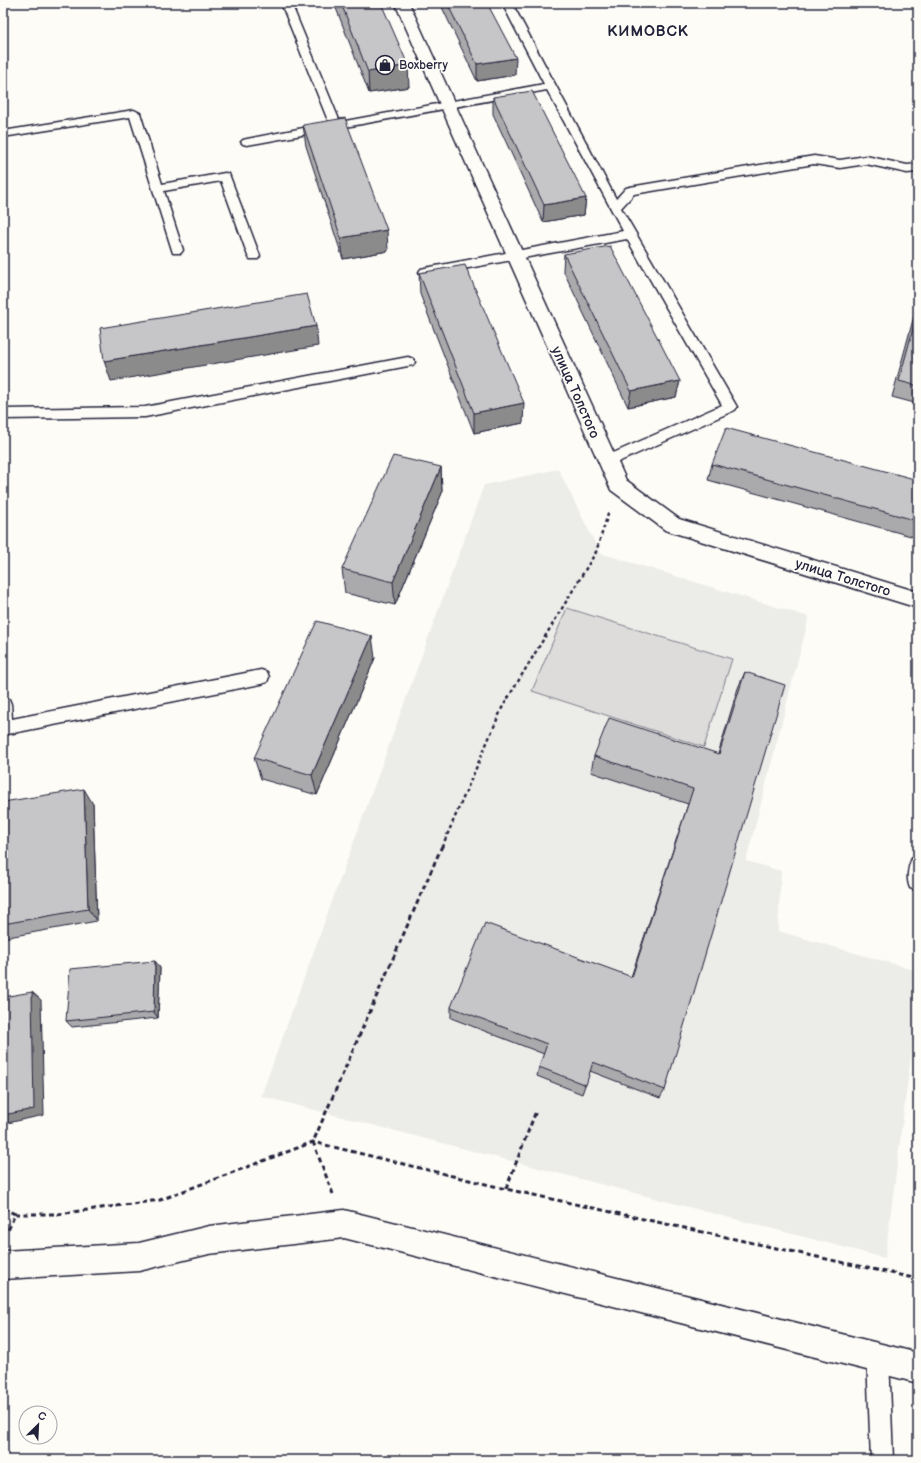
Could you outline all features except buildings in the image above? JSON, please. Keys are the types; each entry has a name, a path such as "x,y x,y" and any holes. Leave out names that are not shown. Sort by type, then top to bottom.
{"street":[{"name":"улица Толстого","path":"402,3 618,485 672,525 918,600"},
{"path":"4,1252 139,1257 209,1240 344,1224 918,1368"}],"lane":[{"path":"286,3 336,126"},
{"path":"507,3 615,208 730,407 607,462"},
{"path":"247,142 551,86"},
{"path":"3,134 134,113 177,250"},
{"path":"615,208 630,191 814,160 840,164 866,160 907,169 918,168"},
{"path":"158,188 225,177 254,256"},
{"path":"425,272 630,234"},
{"path":"3,414 145,412 408,362"},
{"path":"3,704 4,728 261,677"},
{"path":"916,882 918,864"},
{"path":"878,1357 882,1460"}],"path":[{"path":"344,1224 313,1142 502,708 596,552 618,485"},
{"path":"506,1189 536,1111"},
{"path":"3,1208 15,1214 58,1214 160,1200 313,1142 506,1189 918,1279"},
{"path":"4,1252 15,1214"}],"shaded area":[{"path":"558,469 600,553 809,617 746,861 781,871 778,931 918,971 918,1001 885,1258 261,1096 484,485"},
{"path":"567,608 732,659 704,747 532,691"}],"place":[{"name":"Boxberry","path":"385,65"}],"district":[{"name":"КИМОВСК","path":"648,31"}]}
